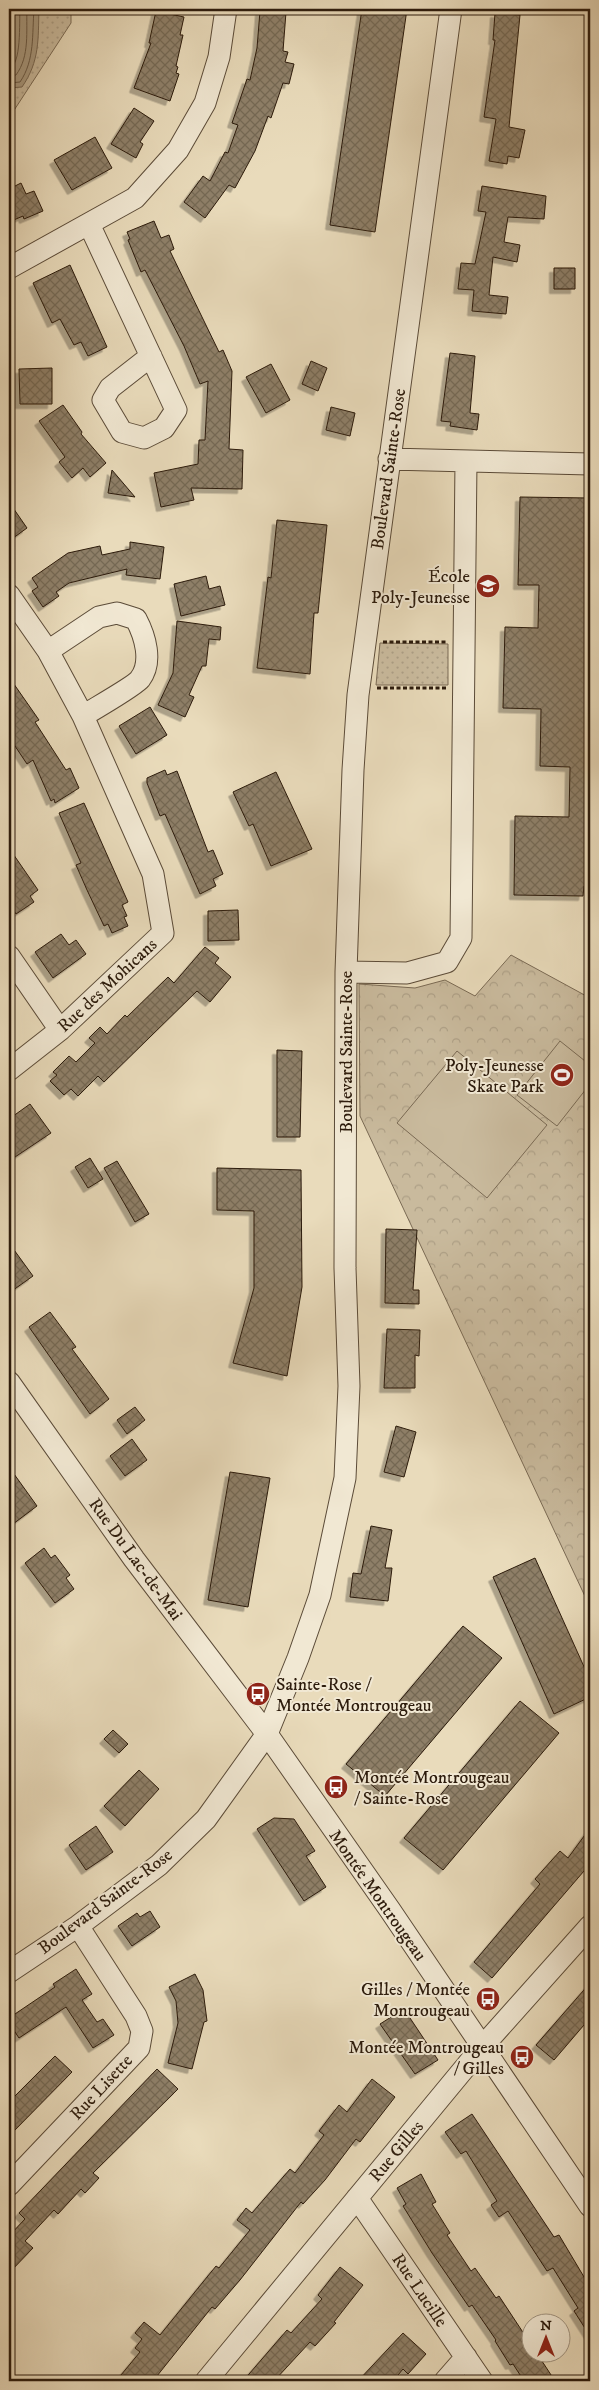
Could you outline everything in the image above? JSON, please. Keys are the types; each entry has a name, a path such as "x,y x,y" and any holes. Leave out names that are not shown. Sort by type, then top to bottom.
{"street":[{"path":"9,268 135,198 178,150 205,103 219,57 226,9"},
{"name":"Boulevard Sainte-Rose","path":"9,1972 78,1926 159,1865 206,1819 267,1734 298,1658 320,1595 346,1478 349,1386 346,1268 346,972 353,770 359,688 451,9"},
{"path":"89,224 151,356"},
{"path":"389,459 590,464"},
{"path":"346,972 407,973 448,962 461,938 466,461"},
{"name":"Rue des Mohicans","path":"9,595 48,651 83,716 153,874 163,933 60,1030 9,1070"},
{"path":"48,651 99,617 118,612 136,619 144,634 147,658 140,680 83,716"},
{"path":"9,956 60,1030"},
{"name":"Rue Du Lac-de-Mai","path":"9,1382 134,1559 267,1734"},
{"name":"Montée Montrougeau","path":"267,1734 390,1910 590,2206"},
{"name":"Rue Lisette","path":"9,2185 139,2048 142,2031 136,2016 78,1926"},
{"name":"Rue Gilles","path":"206,2381 482,2047 590,1926"},
{"name":"Rue Lucille","path":"357,2198 482,2381"},
{"path":"445,2381 466,2357"}],"path":[{"path":"365,642 464,642"},
{"path":"359,688 464,688"}],"green space":[{"path":"9,9 71,9 71,23 9,118"},
{"path":"380,643 448,644 448,685 376,685"},
{"path":"511,955 590,998 590,1607 360,1116 359,984 415,988 445,980 475,996"},
{"name":"Poly-Jeunesse Skate Park","path":"560,1041 590,1065 590,1084 557,1126 517,1095"},
{"path":"457,1051 547,1125 487,1198 397,1123"}],"water":[{"path":"9,9 39,9 35,59 22,87 9,88"}],"building":[{"path":"362,9 407,9 375,232 330,225"},
{"path":"156,11 184,17 180,35 183,35 176,66 178,67 176,73 179,74 170,101 134,88 151,43 149,43"},
{"path":"260,11 286,12 283,51 288,52 285,62 294,64 289,84 283,83 271,118 268,116 255,151 235,188 229,185 205,218 184,202 203,176 210,181 225,152 228,153 238,125 232,123 247,79 250,80 257,48"},
{"path":"495,13 520,15 509,127 525,130 519,158 508,156 507,164 489,161 496,119 484,117 495,40 493,40"},
{"path":"134,108 154,121 140,142 143,144 136,158 111,144"},
{"path":"95,137 112,168 72,190 54,160"},
{"path":"21,183 26,194 34,191 43,211 24,219 23,216 9,222 9,189"},
{"path":"482,186 546,196 544,219 508,217 504,242 520,245 517,262 493,257 489,295 508,297 506,314 472,311 474,290 458,289 461,263 475,264 486,212 478,211"},
{"path":"154,221 161,238 169,235 174,249 170,251 219,352 223,350 232,371 229,449 243,450 242,489 191,488 194,500 161,507 154,473 198,464 199,440 205,440 208,381 200,384 184,346 145,270 141,272 128,240 130,239 127,232"},
{"path":"70,265 107,347 88,356 81,342 74,345 60,319 52,323 33,283"},
{"path":"554,268 575,268 575,289 554,289"},
{"path":"450,353 475,356 470,413 479,414 477,430 450,426 451,422 441,421"},
{"path":"311,361 327,368 318,391 302,384"},
{"path":"271,364 290,400 266,413 246,377"},
{"path":"52,368 52,404 20,404 19,369"},
{"path":"63,405 82,432 81,434 106,463 90,477 83,468 72,478 59,462 65,457 39,421"},
{"path":"331,407 355,413 350,436 326,430"},
{"path":"112,470 135,497 108,493"},
{"name":"École Poly-Jeunesse","path":"520,497 590,498 590,887 584,886 583,896 514,895 515,816 569,817 570,767 540,766 541,709 503,708 505,627 538,628 539,585 518,585"},
{"path":"9,502 27,528 9,541"},
{"path":"277,520 327,525 318,613 314,613 310,674 257,668 268,577 271,578"},
{"path":"130,542 164,547 160,579 126,575 127,569 69,583 56,592 59,596 43,607 32,591 38,587 32,578 68,553 100,546 102,555 130,549"},
{"path":"206,576 209,589 220,586 225,605 181,616 174,584"},
{"path":"177,621 221,627 220,640 209,639 206,666 202,666 189,695 194,697 185,717 158,705 173,673"},
{"path":"9,677 39,720 35,722 66,770 70,768 79,788 55,803 54,799 51,801 33,760 27,764 9,737"},
{"path":"150,707 167,735 136,754 119,726"},
{"path":"165,770 167,775 177,771 208,852 213,850 223,874 213,879 216,886 200,894 165,814 160,816 147,783 147,778"},
{"path":"276,772 312,849 271,866 253,824 249,826 233,792"},
{"path":"84,803 128,902 122,905 127,916 124,917 128,926 112,933 108,924 104,926 87,890 76,865 81,863 59,813"},
{"path":"9,848 38,890 30,896 34,902 16,914 9,903"},
{"path":"238,910 239,940 208,941 208,911"},
{"path":"61,934 69,945 76,940 86,954 53,978 35,952"},
{"path":"205,947 219,958 215,963 231,977 210,1002 197,991 104,1082 98,1076 78,1096 71,1089 64,1095 50,1081 57,1075 53,1072 69,1056 76,1062 95,1043 89,1038 100,1027 107,1034 125,1015 127,1017 168,977 174,983"},
{"path":"277,1050 302,1051 300,1137 277,1137"},
{"path":"30,1104 51,1133 9,1161 9,1119"},
{"path":"90,1158 103,1179 88,1188 75,1167"},
{"path":"117,1161 149,1214 135,1222 104,1168"},
{"path":"217,1168 301,1170 302,1287 287,1376 233,1363 254,1288 254,1211 217,1210"},
{"path":"386,1229 417,1230 413,1290 419,1290 419,1304 385,1303"},
{"path":"9,1243 33,1276 9,1293"},
{"path":"50,1312 76,1347 72,1349 109,1399 90,1414 29,1327"},
{"path":"387,1329 420,1330 419,1356 415,1355 415,1388 384,1388"},
{"path":"135,1407 145,1420 127,1434 117,1420"},
{"path":"396,1426 416,1432 404,1477 384,1472"},
{"path":"132,1439 147,1460 125,1476 110,1456"},
{"path":"9,1467 37,1506 9,1527"},
{"path":"230,1472 270,1478 248,1607 208,1600"},
{"path":"371,1526 392,1530 385,1568 392,1568 388,1601 350,1597 353,1573 361,1574"},
{"path":"44,1548 51,1558 55,1555 70,1575 66,1578 74,1589 55,1603 25,1563"},
{"path":"535,1558 590,1680 590,1697 554,1714 493,1577"},
{"path":"463,1626 502,1658 385,1796 346,1764"},
{"path":"520,1701 559,1733 443,1870 404,1838"},
{"path":"113,1730 128,1744 119,1753 104,1739"},
{"path":"139,1770 159,1789 125,1826 104,1806"},
{"path":"274,1818 294,1819 315,1851 306,1856 326,1887 304,1901 257,1829"},
{"path":"96,1826 113,1852 86,1870 69,1845"},
{"path":"590,1828 590,1864 492,1978 474,1962 540,1884 535,1879 560,1851 568,1858"},
{"path":"150,1911 160,1927 132,1946 118,1926 137,1913 140,1917"},
{"path":"76,1969 92,1994 82,2000 97,2022 103,2019 114,2035 93,2048 66,2007 19,2038 9,2023 9,2018 55,1987 53,1984"},
{"path":"195,1974 203,1990 207,2021 204,2022 192,2069 168,2063 178,2023 176,2001 169,1987"},
{"path":"590,1983 590,2018 554,2060 536,2045"},
{"path":"404,2009 438,2060 415,2074 380,2024"},
{"path":"55,2056 72,2072 9,2136 9,2102"},
{"path":"157,2069 178,2089 93,2173 99,2178 85,2193 81,2189 58,2214 54,2210 25,2241 33,2248 9,2273 9,2236 25,2219 19,2213"},
{"path":"372,2079 395,2097 360,2142 356,2139 325,2180 303,2204 301,2202 240,2280 215,2309 212,2307 153,2381 116,2381 140,2352 135,2348 142,2339 135,2333 144,2322 160,2335 216,2266 219,2268 250,2230 237,2220 246,2208 252,2213 290,2169 295,2173 324,2135 319,2131 339,2105 347,2112"},
{"path":"472,2114 554,2237 559,2235 590,2287 590,2336 574,2311 578,2308 553,2268 547,2271 508,2211 499,2217 491,2205 497,2201 466,2151 461,2154 445,2132"},
{"path":"421,2174 436,2202 432,2204 450,2233 447,2235 471,2271 475,2268 496,2298 499,2296 522,2331 522,2362 543,2362 555,2381 524,2381 513,2364 510,2365 496,2340 472,2305 469,2307 432,2253 403,2206 406,2204 397,2188"},
{"path":"340,2267 363,2285 334,2322 336,2323 315,2346 310,2342 274,2381 243,2381 287,2330 291,2333 322,2299 318,2295"},
{"path":"403,2333 426,2354 408,2374 403,2369 393,2381 358,2381"}],"place":[{"name":"École Poly-Jeunesse","path":"488,586"},
{"name":"Poly-Jeunesse Skate Park","path":"562,1075"},
{"name":"Sainte-Rose / Montée Montrougeau","path":"258,1694"},
{"name":"Montée Montrougeau / Sainte-Rose","path":"336,1787"},
{"name":"Gilles / Montée Montrougeau","path":"488,1999"},
{"name":"Montée Montrougeau / Gilles","path":"522,2057"}]}
